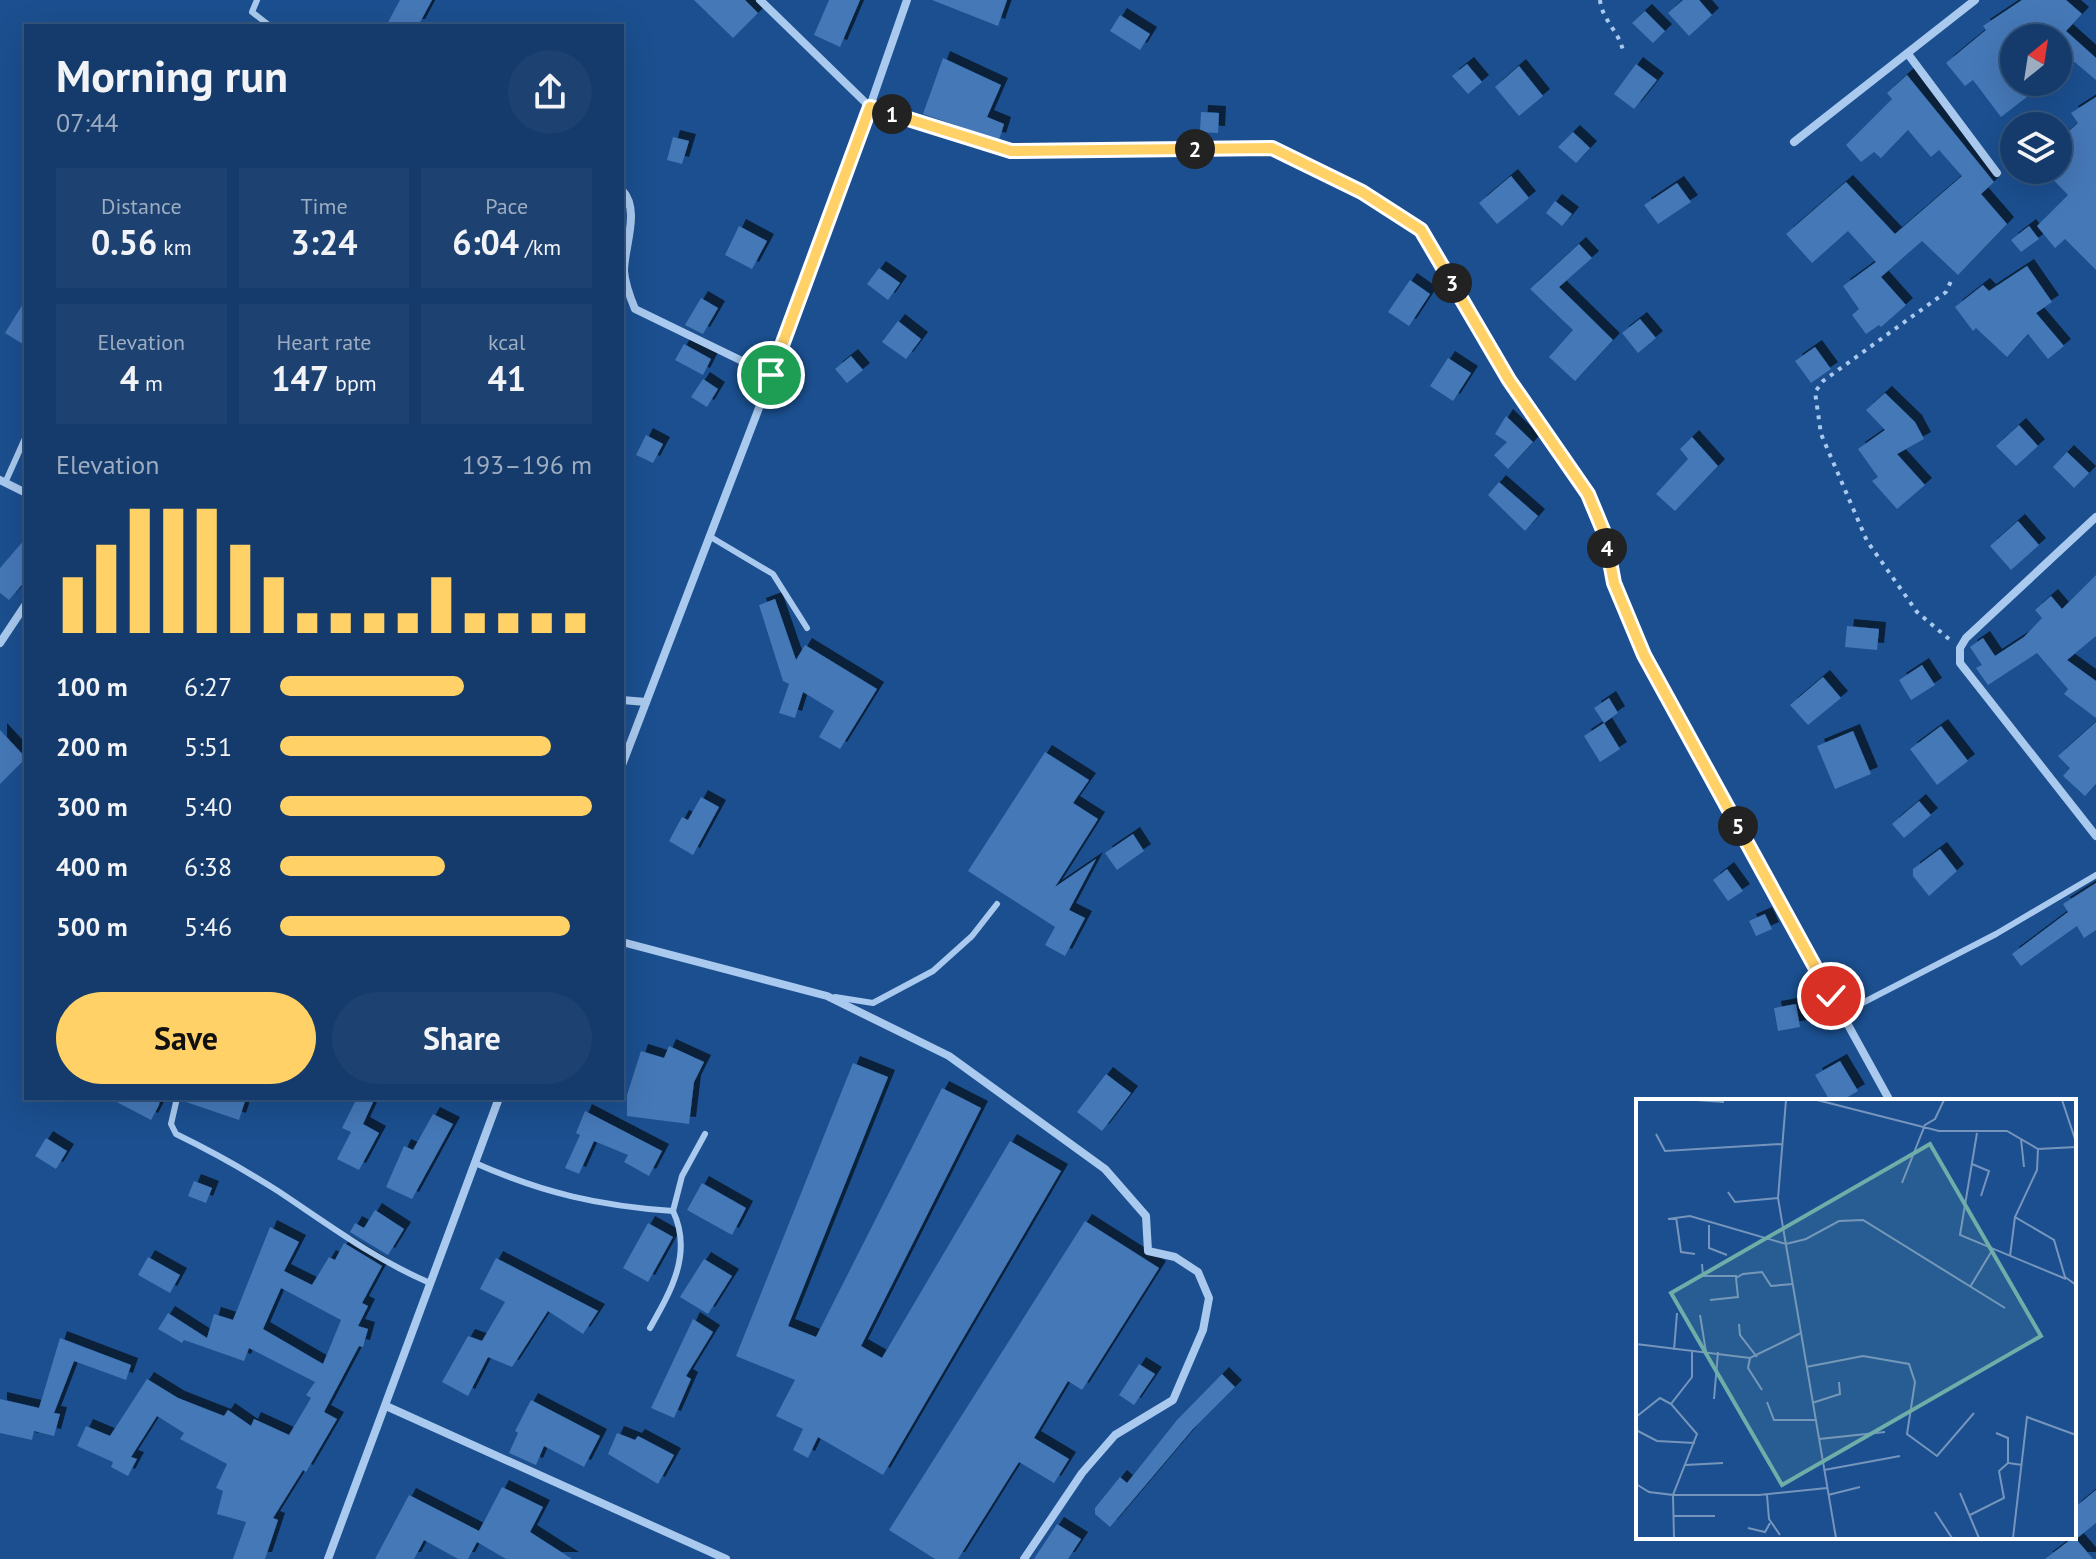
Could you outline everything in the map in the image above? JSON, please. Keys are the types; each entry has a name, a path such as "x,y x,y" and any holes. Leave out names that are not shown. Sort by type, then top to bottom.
{"street":[{"path":"760,0 870,107 1011,151 1272,148 1362,192 1421,230 1509,380 1588,494 1605,535 1614,583 1644,655 1889,1099"},
{"path":"624,760 771,375 907,0"},
{"path":"1794,142 1975,0"},
{"path":"1908,54 1997,173"},
{"path":"624,192 628,196 630,217 624,270 635,309 771,375"},
{"path":"2,482 24,492"},
{"path":"2096,517 2027,578 1960,648 1960,663 2096,836"},
{"path":"0,643 24,607"},
{"path":"624,700 646,702"},
{"path":"624,943 827,996 949,1056 1105,1169 1146,1216 1148,1251 1175,1257 1198,1272 1209,1298 1203,1330 1173,1400 1115,1435 1082,1473 1024,1559"},
{"path":"328,1559 498,1100"},
{"path":"386,1406 726,1559"}],"lane":[{"path":"257,0 252,12 267,24"},
{"path":"2,482 24,440"},
{"path":"709,536 773,574 807,628"},
{"path":"1841,1014 1996,934 2096,875"},
{"path":"827,996 873,1003 902,989 943,963 972,936 997,904"},
{"path":"177,1100 171,1124 176,1134 266,1184 389,1265 430,1283"},
{"path":"650,1328 675,1285 682,1251 680,1226 673,1211 682,1176 705,1134"},
{"path":"475,1163 524,1184 583,1202 673,1211"}],"path":[{"path":"1600,0 1604,16 1620,34 1623,51"},
{"path":"1952,279 1946,292 1823,381 1815,392 1821,434 1867,541 1917,612 1960,648"}],"building":[{"path":"400,0 432,0 419,24 387,24"},
{"path":"694,0 745,0 758,13 733,38"},
{"path":"829,0 860,0 840,47 814,35"},
{"path":"932,0 1007,0 998,26"},
{"path":"1683,0 1699,0 1712,15 1689,36 1668,13"},
{"path":"2022,0 2066,0 2082,14 2072,25 2000,24 2000,96 2028,96 2007,112 2000,112 2000,116 1973,80 1965,86 1946,63 1986,30 1983,26"},
{"path":"1645,11 1665,31 1653,43 1632,23"},
{"path":"1120,15 1150,34 1140,50 1110,31"},
{"path":"2072,36 2096,58 2096,80 2072,60"},
{"path":"943,58 1001,85 987,117 1004,124 999,140 923,114"},
{"path":"1467,64 1482,82 1468,94 1452,76"},
{"path":"1636,64 1657,80 1634,109 1614,94"},
{"path":"1519,66 1543,96 1519,116 1495,87"},
{"path":"1907,75 1994,182 1981,194 2007,224 1958,275 1922,241 1881,277 1906,305 1881,327 1879,325 1866,334 1852,315 1859,309 1843,286 1876,262 1848,231 1812,263 1786,234 1846,182 1895,234 1962,176 1939,150 1931,157 1908,130 1881,158 1874,152 1861,162 1846,145 1892,99 1887,93"},
{"path":"2096,97 2096,270 2065,239 2055,248 2037,226 2068,195 2057,184 2072,184 2072,128 2078,123 2072,112"},
{"path":"1201,112 1219,113 1218,133 1200,132"},
{"path":"1573,132 1590,148 1576,163 1558,147"},
{"path":"673,137 689,141 682,164 667,160"},
{"path":"1511,176 1529,198 1497,224 1479,203"},
{"path":"1677,183 1691,202 1658,224 1644,205"},
{"path":"1555,201 1572,214 1562,226 1546,213"},
{"path":"739,226 767,241 752,269 725,255"},
{"path":"2029,226 2039,239 2021,252 2011,240"},
{"path":"1579,244 1592,258 1559,287 1613,340 1575,381 1549,357 1573,330 1530,289"},
{"path":"2027,266 2052,302 2036,313 2064,346 2048,359 2028,334 2007,357 1976,328 1973,331 1955,307 1983,285 1989,291"},
{"path":"879,268 900,283 888,300 867,284"},
{"path":"1410,280 1430,294 1409,326 1388,312"},
{"path":"701,298 718,308 703,334 685,325"},
{"path":"24,302 24,345 5,333"},
{"path":"1640,319 1656,338 1638,353 1622,333"},
{"path":"898,321 921,339 906,359 882,342"},
{"path":"684,344 711,359 703,375 675,360"},
{"path":"1815,347 1831,369 1811,383 1795,361"},
{"path":"851,356 863,370 847,383 835,369"},
{"path":"1448,358 1471,373 1453,401 1430,386"},
{"path":"703,379 718,389 707,407 691,397"},
{"path":"1885,393 1915,422 1924,439 1897,454 1925,485 1897,509 1872,481 1878,477 1858,449 1885,430 1866,410"},
{"path":"1506,416 1533,442 1508,469 1494,455 1507,442 1495,434"},
{"path":"2019,425 2038,446 2016,466 1996,446"},
{"path":"646,435 663,444 653,463 636,455"},
{"path":"1692,437 1718,466 1675,511 1656,494 1688,459 1680,449"},
{"path":"2067,452 2089,473 2074,488 2053,467"},
{"path":"1499,482 1538,516 1525,531 1488,495"},
{"path":"2018,521 2039,545 2011,570 1990,546"},
{"path":"24,540 24,582 9,600 0,593 0,568"},
{"path":"2096,575 2096,636 2067,660 2096,681 2096,718 2064,694 2068,689 2037,653 1988,685 1976,668 1982,665 1970,647 1983,638 1995,656 2024,637 2042,618 2035,610 2051,596 2062,609"},
{"path":"775,599 796,660 805,645 877,689 840,749 819,737 834,711 803,692 795,718 779,713 789,684 783,681 759,605"},
{"path":"1847,626 1879,629 1877,650 1845,647"},
{"path":"1922,665 1935,685 1911,700 1899,680"},
{"path":"1823,677 1841,698 1808,725 1790,705"},
{"path":"1609,698 1618,713 1604,723 1594,708"},
{"path":"2096,722 2096,784 2085,796 2063,776 2070,768 2058,756"},
{"path":"1604,723 1620,749 1600,762 1584,736"},
{"path":"1941,726 1968,761 1937,785 1910,749"},
{"path":"0,730 24,756 24,760 0,784"},
{"path":"1853,731 1871,774 1835,789 1817,746"},
{"path":"1045,752 1089,780 1073,803 1098,819 1055,887 1096,859 1069,910 1085,918 1065,956 1045,945 1055,927 968,871"},
{"path":"701,797 719,807 693,855 669,841 682,817 688,820"},
{"path":"1919,801 1931,815 1904,838 1892,824"},
{"path":"1133,834 1144,851 1117,870 1105,853"},
{"path":"1940,849 1957,871 1929,896 1913,876 1913,869"},
{"path":"1727,869 1743,891 1728,901 1713,880"},
{"path":"2096,883 2096,930 2084,938 2077,926 2021,966 2012,954 2068,912 2063,904"},
{"path":"1765,914 1772,929 1756,936 1749,921"},
{"path":"1796,1004 1800,1027 1778,1031 1774,1008"},
{"path":"669,1046 704,1062 694,1082 689,1124 627,1116 627,1095 641,1051 664,1058"},
{"path":"1840,1061 1858,1091 1844,1099 1829,1099 1815,1075"},
{"path":"853,1063 888,1077 788,1326 816,1337 942,1088 981,1108 861,1346 882,1358 1010,1141 1061,1171 883,1475 818,1437 808,1458 793,1450 803,1429 776,1416 795,1380 736,1356"},
{"path":"1106,1074 1131,1093 1102,1131 1077,1112"},
{"path":"113,1100 160,1100 151,1120"},
{"path":"183,1100 245,1100 239,1120"},
{"path":"356,1100 374,1100 363,1124 379,1133 359,1170 337,1159 351,1132 342,1128"},
{"path":"585,1111 662,1151 649,1176 624,1162 628,1155 594,1141 579,1174 565,1168 580,1135 576,1133"},
{"path":"433,1114 453,1124 412,1199 386,1187 404,1146 413,1150"},
{"path":"46,1138 67,1151 56,1169 35,1156"},
{"path":"194,1181 212,1188 206,1203 188,1196"},
{"path":"702,1183 746,1208 732,1235 687,1210"},
{"path":"375,1210 404,1229 388,1255 350,1232 355,1223 364,1228"},
{"path":"1085,1221 1159,1268 1082,1390 1068,1381 1034,1438 1069,1459 1054,1483 1019,1462 958,1559 935,1559 889,1530"},
{"path":"648,1223 673,1237 648,1282 623,1268"},
{"path":"270,1227 299,1242 284,1271 312,1285 329,1257 335,1260 344,1243 382,1266 362,1303 368,1306 358,1326 368,1329 363,1347 359,1346 324,1412 337,1419 306,1472 303,1470 273,1518 278,1520 265,1559 233,1559 246,1522 217,1514 223,1491 216,1488 227,1464 180,1439 184,1433 157,1416 131,1457 137,1459 128,1476 111,1467 113,1462 77,1446 86,1426 110,1436 147,1379 178,1398 224,1416 228,1410 251,1426 254,1419 289,1435 311,1398 306,1395 315,1382 249,1348 244,1361 184,1340 182,1343 158,1329 168,1313 207,1338 214,1314 233,1320","holes":["281,1288 341,1320 323,1364 263,1329"]},
{"path":"148,1257 180,1275 170,1293 138,1275"},
{"path":"496,1258 598,1311 583,1334 548,1311 512,1367 488,1357 468,1396 442,1382 468,1336 482,1341 505,1302 480,1289"},
{"path":"704,1259 732,1276 708,1314 680,1297"},
{"path":"693,1319 713,1332 686,1376 691,1379 674,1418 651,1408"},
{"path":"60,1338 131,1365 126,1380 74,1361 54,1413 60,1414 54,1436 34,1431 32,1440 0,1433 0,1399 39,1408"},
{"path":"1139,1364 1155,1374 1134,1405 1119,1395"},
{"path":"1222,1374 1235,1387 1193,1429 1110,1527 1095,1514 1095,1508 1120,1477 1127,1483 1177,1420"},
{"path":"531,1400 600,1436 584,1467 544,1446 536,1465 509,1453 518,1433 515,1431"},
{"path":"617,1433 635,1440 638,1436 674,1455 658,1484 608,1454"},
{"path":"502,1487 543,1507 530,1532 572,1559 506,1559 477,1542 468,1559 458,1559 424,1540 414,1559 375,1559 409,1495 479,1531"},
{"path":"2096,1490 2096,1523 2076,1539 2076,1506"},
{"path":"1057,1524 1081,1539 1068,1559 1034,1559"},
{"path":"2071,1539 2076,1539 2093,1559 2045,1559"}],"route":[{"path":"771,375 870,107 1011,151 1272,148 1362,192 1421,230 1509,380 1588,494 1605,535 1614,583 1644,655 1831,996"}]}
